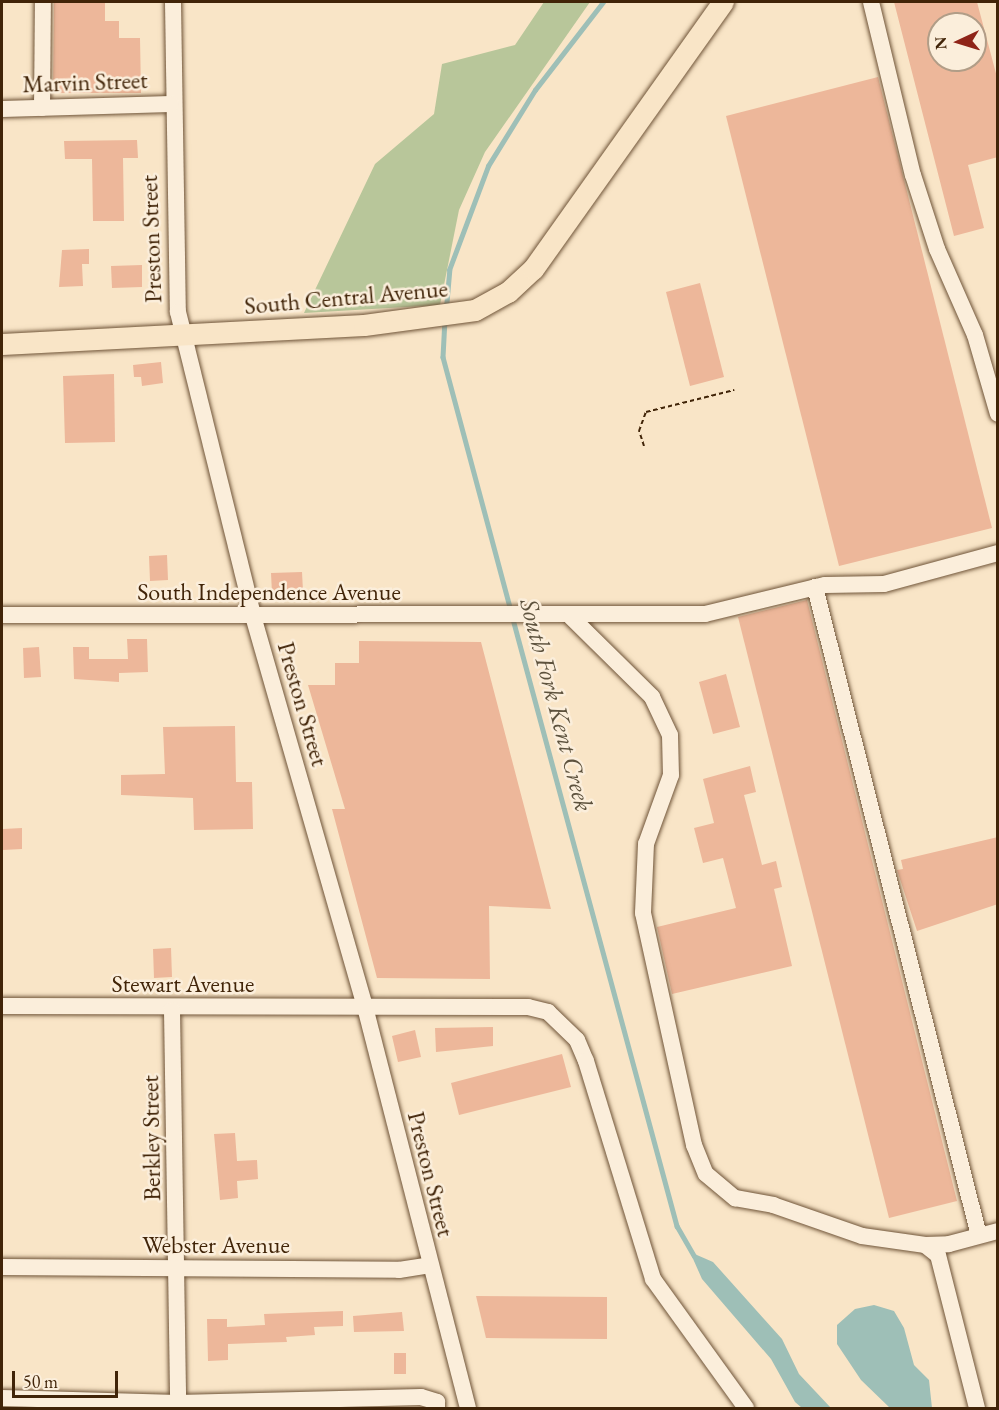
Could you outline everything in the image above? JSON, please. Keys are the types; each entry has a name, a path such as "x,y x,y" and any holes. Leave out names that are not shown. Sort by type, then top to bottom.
{"main road":[{"name":"South Central Avenue","path":"2,344 187,337 415,321 475,310 508,292 533,269 723,2"}],"street":[{"path":"42,108 44,2"},
{"name":"Preston Street","path":"173,2 171,104 178,312 187,337 253,616 365,1007 429,1265 468,1408"},
{"path":"871,2 913,175 937,249 975,335 998,414"},
{"name":"Marvin Street","path":"2,109 171,104"},
{"name":"South Independence Avenue","path":"2,615 571,617 705,614 815,587 884,584 998,553"},
{"path":"815,587 979,1236"},
{"path":"571,617 652,697 670,735 670,776 646,844 643,913 694,1145 706,1174 735,1198 773,1205 862,1236 925,1245 998,1231"},
{"name":"Stewart Avenue","path":"2,1006 172,1010 528,1007 565,1025 586,1061 652,1279 746,1408"},
{"name":"Berkley Street","path":"172,1010 178,1406"},
{"path":"925,1245 943,1269 977,1408"},
{"name":"Webster Avenue","path":"2,1267 177,1269 429,1265"},
{"path":"2,1398 178,1406 421,1397 437,1405"}],"path":[{"path":"644,446 639,431 646,412 734,390"}],"green space":[{"path":"544,2 590,2 485,152 459,210 440,305 304,313 375,164 434,114 442,64 515,45"}],"water":[{"path":"690,1252 713,1262 782,1339 799,1374 831,1408 802,1408 795,1402 771,1359 702,1279"},
{"path":"874,1305 894,1311 904,1328 914,1365 929,1380 932,1408 890,1408 861,1380 837,1344 837,1325 855,1309"}],"building":[{"path":"54,2 105,2 105,21 119,21 119,38 140,38 141,93 53,93"},
{"path":"894,2 977,2 980,12 927,12 927,72 987,72 987,40 998,81 998,157 968,165 984,228 954,236"},
{"path":"878,77 992,528 839,566 726,116"},
{"path":"137,140 138,158 123,158 124,221 93,221 92,159 65,159 64,141"},
{"path":"89,249 89,264 82,264 83,286 59,287 62,250"},
{"path":"142,265 142,287 112,288 111,266"},
{"path":"700,283 724,377 690,386 666,292"},
{"path":"161,362 163,383 142,386 141,377 134,377 133,365"},
{"path":"114,374 115,442 65,443 63,376"},
{"path":"167,555 168,580 150,581 149,556"},
{"path":"302,572 303,591 272,593 271,573"},
{"path":"807,600 957,1201 889,1218 738,617"},
{"path":"127,639 147,639 148,672 119,673 119,682 74,679 73,647 89,647 89,659 128,659"},
{"path":"359,641 481,642 551,909 489,906 490,979 377,978 332,809 345,809 308,685 335,685 335,663 359,663"},
{"path":"39,647 41,677 24,678 23,648"},
{"path":"726,674 740,727 713,734 699,682"},
{"path":"235,726 236,782 252,782 253,829 194,830 193,798 121,795 121,775 165,774 163,727"},
{"path":"750,766 756,792 744,795 762,865 776,861 782,887 774,889 792,966 672,994 657,927 736,908 723,858 703,863 694,828 714,823 703,779"},
{"path":"22,828 22,849 3,850 3,829"},
{"path":"998,837 998,904 917,931 897,870 903,869 901,860"},
{"path":"171,948 172,977 154,978 153,949"},
{"path":"493,1027 493,1046 436,1052 435,1028"},
{"path":"415,1030 421,1057 398,1062 392,1036"},
{"path":"562,1054 571,1087 459,1115 451,1083"},
{"path":"235,1133 237,1161 257,1160 258,1179 237,1181 238,1198 220,1200 214,1134"},
{"path":"476,1296 607,1297 607,1339 486,1338"},
{"path":"343,1311 343,1326 314,1327 315,1335 286,1337 287,1342 228,1344 228,1360 208,1361 207,1319 227,1319 227,1327 265,1325 264,1314"},
{"path":"402,1312 404,1331 354,1332 353,1316"},
{"path":"394,1353 406,1353 406,1374 394,1374"}],"waterway":[{"name":"South Fork Kent Creek","path":"446,308 449,270 488,166 535,90 603,2"},
{"name":"South Fork Kent Creek","path":"445,319 443,357 511,611"},
{"name":"South Fork Kent Creek","path":"513,619 677,1226 694,1256"}]}
